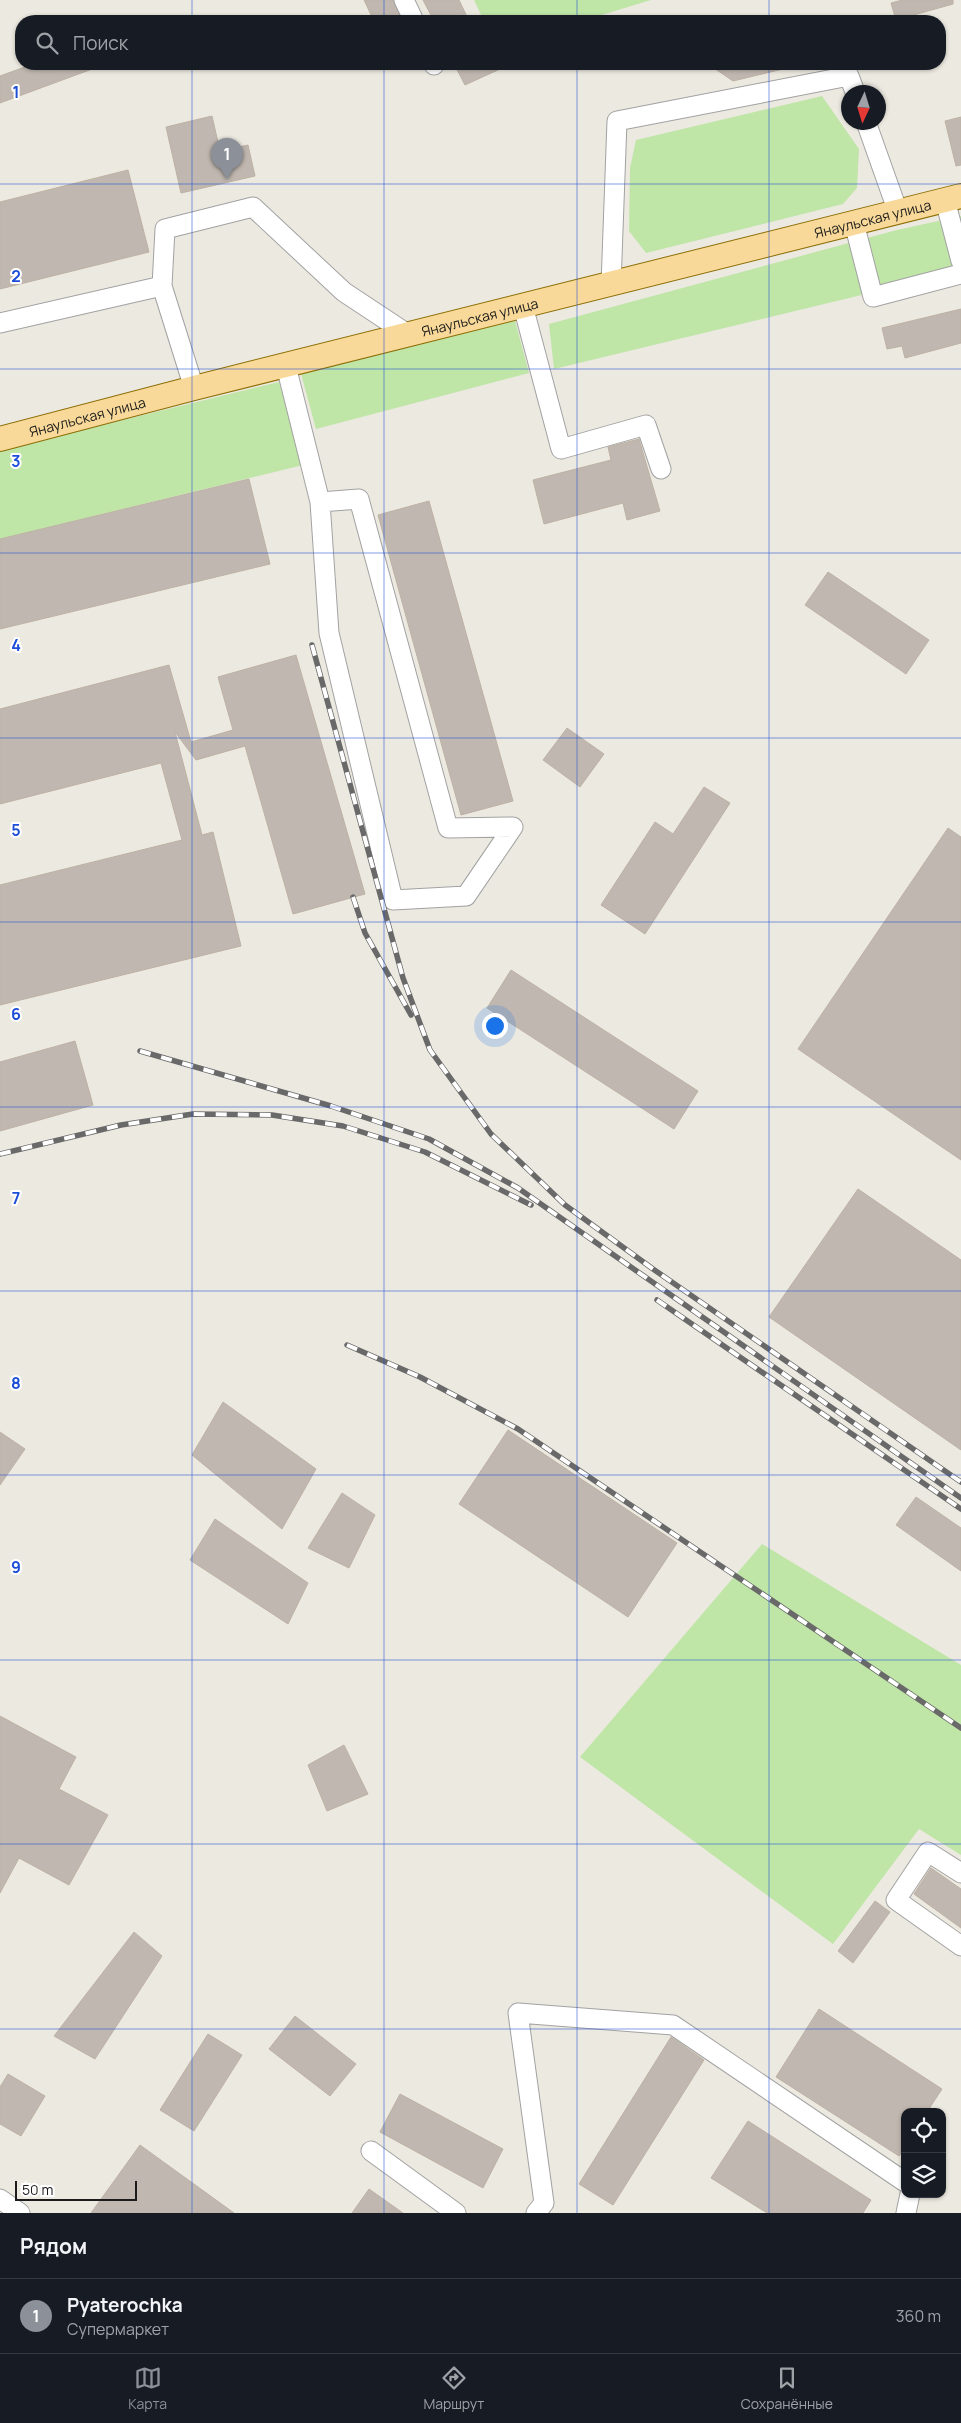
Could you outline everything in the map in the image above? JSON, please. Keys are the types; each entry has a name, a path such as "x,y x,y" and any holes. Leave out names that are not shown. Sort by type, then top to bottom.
{"main road":[{"name":"Янаульская улица","path":"0,439 194,388 612,285 953,198"}],"lane":[{"path":"404,0 411,15"},
{"path":"612,285 617,121 849,76 852,85"},
{"path":"869,130 898,212"},
{"path":"953,198 961,261"},
{"path":"194,388 162,286 165,229 253,207 344,292 409,335"},
{"path":"854,223 873,297 961,274"},
{"path":"0,323 162,286"},
{"path":"524,306 561,449 646,425 661,469"},
{"path":"286,366 320,502 329,633 393,900 466,896 513,827 448,828 359,499 320,502"},
{"path":"961,1873 928,1852 896,1900 961,1946"},
{"path":"536,2213 544,2203 518,2013 673,2025 901,2179"},
{"path":"371,2151 456,2213"},
{"path":"906,2213 909,2198"}],"green space":[{"path":"474,0 651,0 602,15 481,15"},
{"path":"822,96 841,123 841,130 846,130 859,149 857,188 843,204 646,253 629,231 630,168 636,140"},
{"path":"961,216 961,271 554,369 549,324 897,230"},
{"path":"513,313 529,373 316,429 300,370"},
{"path":"279,382 303,465 0,539 0,450"},
{"path":"762,1544 961,1665 961,1855 919,1829 833,1944 580,1757"}],"building":[{"path":"364,0 393,0 399,15 371,15"},
{"path":"423,0 459,0 466,15 431,15"},
{"path":"902,0 953,0 953,4 914,15 895,15 891,3"},
{"path":"16,70 89,70 0,103 0,76"},
{"path":"457,70 498,70 465,85"},
{"path":"717,70 779,70 733,81"},
{"path":"212,116 220,151 248,145 255,176 181,193 166,127"},
{"path":"961,117 961,165 956,166 945,121"},
{"path":"128,170 149,252 0,289 0,202"},
{"path":"961,309 961,343 905,358 902,346 887,349 882,328"},
{"path":"639,439 660,511 627,520 623,503 544,524 533,480 611,460 608,447"},
{"path":"249,479 270,564 0,629 0,539"},
{"path":"429,501 513,801 461,815 378,515"},
{"path":"828,572 929,640 906,674 805,605"},
{"path":"296,655 365,894 293,914 245,746 196,760 175,732 202,835 213,832 241,946 0,1005 0,885 182,840 161,763 0,804 0,709 169,665 191,742 233,730 218,677"},
{"path":"567,728 604,754 580,787 543,760"},
{"path":"704,787 730,803 645,934 601,905 655,822 673,834"},
{"path":"948,828 961,837 961,1160 798,1049"},
{"path":"511,970 698,1091 674,1129 487,1008"},
{"path":"75,1041 93,1105 0,1131 0,1062"},
{"path":"858,1189 961,1260 961,1450 769,1317"},
{"path":"223,1402 316,1469 282,1529 192,1455"},
{"path":"508,1430 677,1543 628,1617 459,1504"},
{"path":"0,1432 25,1449 0,1485"},
{"path":"342,1493 375,1515 349,1568 308,1548"},
{"path":"916,1497 961,1528 961,1571 896,1525"},
{"path":"215,1519 308,1583 288,1624 190,1560"},
{"path":"0,1716 76,1757 59,1789 108,1815 69,1885 19,1858 0,1893"},
{"path":"344,1745 368,1794 327,1811 308,1765"},
{"path":"931,1868 961,1889 961,1928 914,1894"},
{"path":"875,1901 890,1912 853,1963 838,1951"},
{"path":"134,1932 162,1956 95,2059 54,2036"},
{"path":"819,2009 942,2089 930,2108 901,2108 901,2153 899,2156 776,2077"},
{"path":"295,2016 356,2064 330,2096 269,2049"},
{"path":"208,2034 242,2055 194,2131 160,2110"},
{"path":"671,2037 704,2060 613,2205 579,2184"},
{"path":"8,2074 45,2096 21,2136 0,2124 0,2087"},
{"path":"400,2094 503,2149 483,2188 380,2132"},
{"path":"748,2121 871,2200 863,2213 767,2213 711,2178"},
{"path":"140,2145 234,2213 91,2213"},
{"path":"369,2189 403,2213 352,2213"}],"railway":[{"path":"312,645 403,978 430,1050 491,1134 565,1205 653,1269 961,1482"},
{"path":"353,897 365,933 411,1015"},
{"path":"140,1051 331,1106 429,1139 518,1188 961,1498"},
{"path":"0,1154 121,1125 193,1114 272,1115 343,1126 425,1152 531,1205"},
{"path":"657,1300 961,1509"},
{"path":"347,1345 420,1377 518,1429 961,1728"}],"place":[{"name":"Pyaterochka","path":"227,179"}]}
